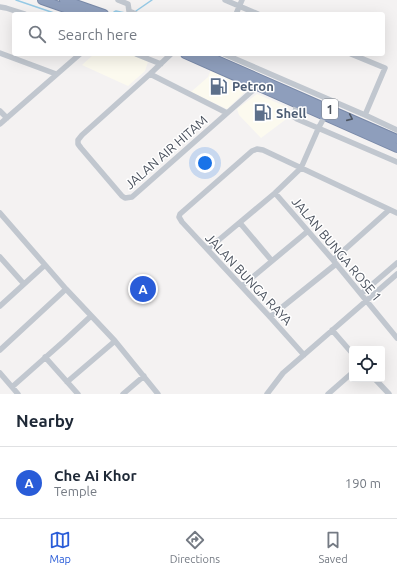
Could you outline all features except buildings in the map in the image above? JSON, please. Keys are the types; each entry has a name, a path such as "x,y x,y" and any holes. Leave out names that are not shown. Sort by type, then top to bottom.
{"highway":[{"path":"43,0 76,12"},
{"path":"64,0 98,12"},
{"name":"1","path":"190,56 397,139"},
{"name":"1","path":"207,56 297,103 327,112 397,148"}],"street":[{"path":"118,0 128,4 129,12"},
{"path":"225,0 253,12"},
{"path":"237,12 242,0"},
{"path":"1,7 17,12"},
{"path":"0,53 56,74"},
{"path":"0,124 78,56"},
{"path":"141,56 161,64"},
{"path":"168,56 150,74 227,113"},
{"path":"229,56 397,130"},
{"path":"356,56 385,68 365,115"},
{"name":"JALAN AIR HITAM","path":"150,74 78,140 78,144 81,148 122,196 129,198 132,197 260,83"},
{"path":"297,103 294,117 397,162"},
{"path":"0,111 7,118"},
{"path":"208,250 275,194 301,168 327,112"},
{"name":"JALAN BUNGA RAYA","path":"301,168 263,150 257,149 252,151 182,212 179,217 304,355"},
{"path":"301,168 397,213"},
{"name":"JALAN BUNGA ROSE 1","path":"275,194 335,262 396,335"},
{"path":"270,317 335,262 389,210"},
{"path":"0,213 66,289 115,341 158,394"},
{"path":"240,223 272,261"},
{"path":"242,286 308,231"},
{"path":"0,257 24,284"},
{"path":"361,294 397,263"},
{"path":"1,304 45,265"},
{"path":"269,393 271,387 283,373 397,274"},
{"path":"0,350 66,289"},
{"path":"12,387 91,316"},
{"path":"332,330 349,350"},
{"path":"67,382 115,341"},
{"path":"45,357 78,394"},
{"path":"0,373 18,394"},
{"path":"123,394 144,376"},
{"path":"330,394 349,376"},
{"path":"378,382 390,394"}],"shaded area":[{"path":"92,56 135,56 148,62 145,71 128,86 82,65"},
{"path":"211,70 246,86 247,90 227,109 191,92 208,77"},
{"path":"257,94 289,108 285,120 261,138 239,115 237,109"}],"waterway":[{"path":"16,0 51,12"},
{"path":"136,11 152,0"},
{"path":"114,12 121,12"}],"place":[{"name":"Petron","path":"219,86"},
{"name":"Shell","path":"263,113"},
{"name":"Che Ai Khor","path":"143,289"}]}
